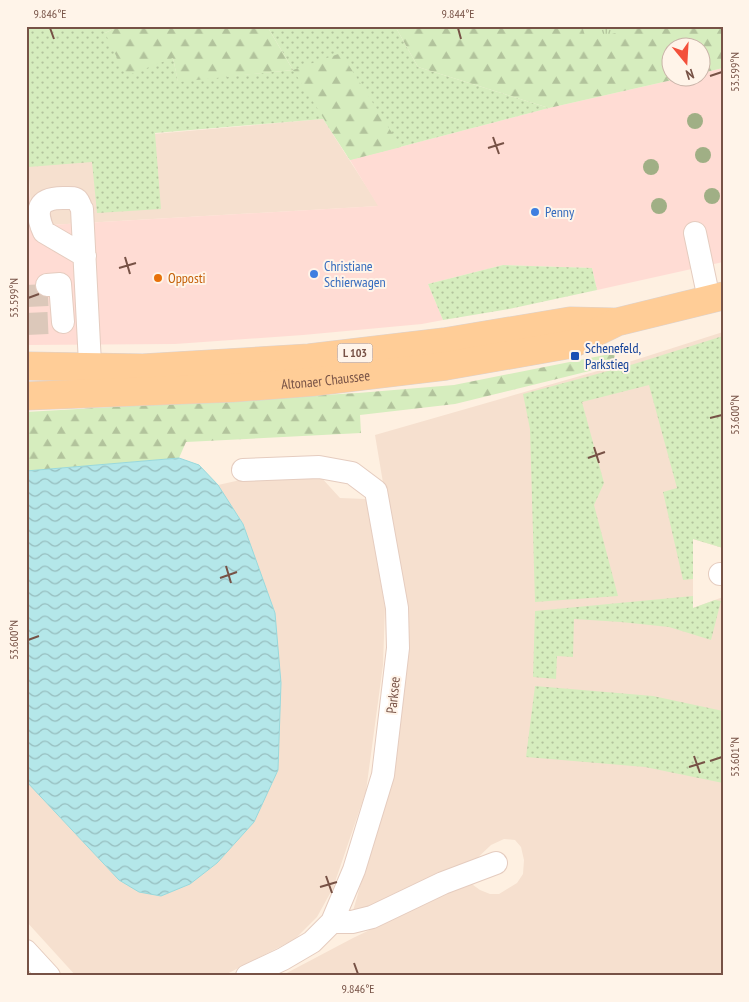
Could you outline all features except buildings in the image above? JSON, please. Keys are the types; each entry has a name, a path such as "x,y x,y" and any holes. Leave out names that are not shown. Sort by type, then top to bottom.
{"main road":[{"name":"Altonaer Chaussee","path":"26,396 91,381 196,366 301,359 444,342 570,321 617,322 716,298"},
{"name":"Altonaer Chaussee","path":"26,366 91,381"}],"street":[{"path":"695,233 716,298"},
{"path":"86,256 91,381"},
{"path":"54,305 89,329"},
{"name":"Parksee","path":"243,470 318,467 352,473 376,491 396,598 398,648 383,775 354,870 332,922 312,942 283,959 247,976"},
{"path":"332,922 352,922 372,917 443,883 496,863"},
{"path":"26,951 49,976"}],"shaded area":[{"path":"723,68 723,262 597,290 592,268 503,265 428,284 443,320 422,324 175,344 26,345 26,145 32,226 378,206 350,160 549,108 662,82 662,88 712,88 712,71"},
{"path":"323,119 379,206 32,226 27,145"},
{"path":"723,332 723,548 693,539 693,608 723,597 723,976 281,976 353,938 469,882 490,894 499,894 517,883 523,874 524,860 521,847 515,840 504,839 491,845 472,863 392,901 353,911 388,788 404,608 375,435 632,361"},
{"path":"319,475 340,498 366,499 385,607 383,665 366,791 333,888 317,917 295,939 223,976 76,976 26,921 26,781 119,880 161,896 190,884 217,863 254,822 243,524 218,485 245,479"}],"green space":[{"path":"26,26 120,26 105,33 173,58 178,81 293,70 267,26 395,26 418,67 549,108 350,160 323,119 155,133 161,209 97,213 92,162 28,167 26,138"},
{"path":"120,26 267,26 293,70 178,82 173,58 126,76 105,33"},
{"path":"395,26 723,26 723,68 712,71 712,38 662,38 662,82 549,108 418,67"},
{"path":"582,26 637,26 587,42"},
{"path":"341,53 401,147 350,160 293,70"},
{"path":"503,265 592,268 597,290 509,309 443,320 428,284"},
{"path":"723,336 723,548 693,539 693,579 683,580 663,492 677,488 649,385 582,402 604,483 594,505 618,596 535,602 530,429 523,394 634,364"},
{"path":"615,353 614,365 455,404 360,415 361,433 186,442 179,458 26,471 26,412 358,393 454,385"},
{"path":"693,596 693,608 715,600 721,601 711,640 669,627 574,619 573,657 557,656 556,679 533,677 535,611"},
{"path":"535,686 653,696 723,711 723,783 645,767 526,757"}],"water":[{"path":"179,458 199,465 218,485 243,524 275,613 281,683 278,770 254,822 217,863 190,884 161,896 139,892 119,880 26,781 26,471"}],"tunnel":[{"path":"26,296 48,295"},
{"path":"26,324 49,323"}],"place":[{"name":"Penny","path":"535,212"},
{"name":"Christiane Schierwagen","path":"314,274"},
{"name":"Opposti","path":"158,278"},
{"name":"Schenefeld, Parkstieg","path":"575,356"}]}
